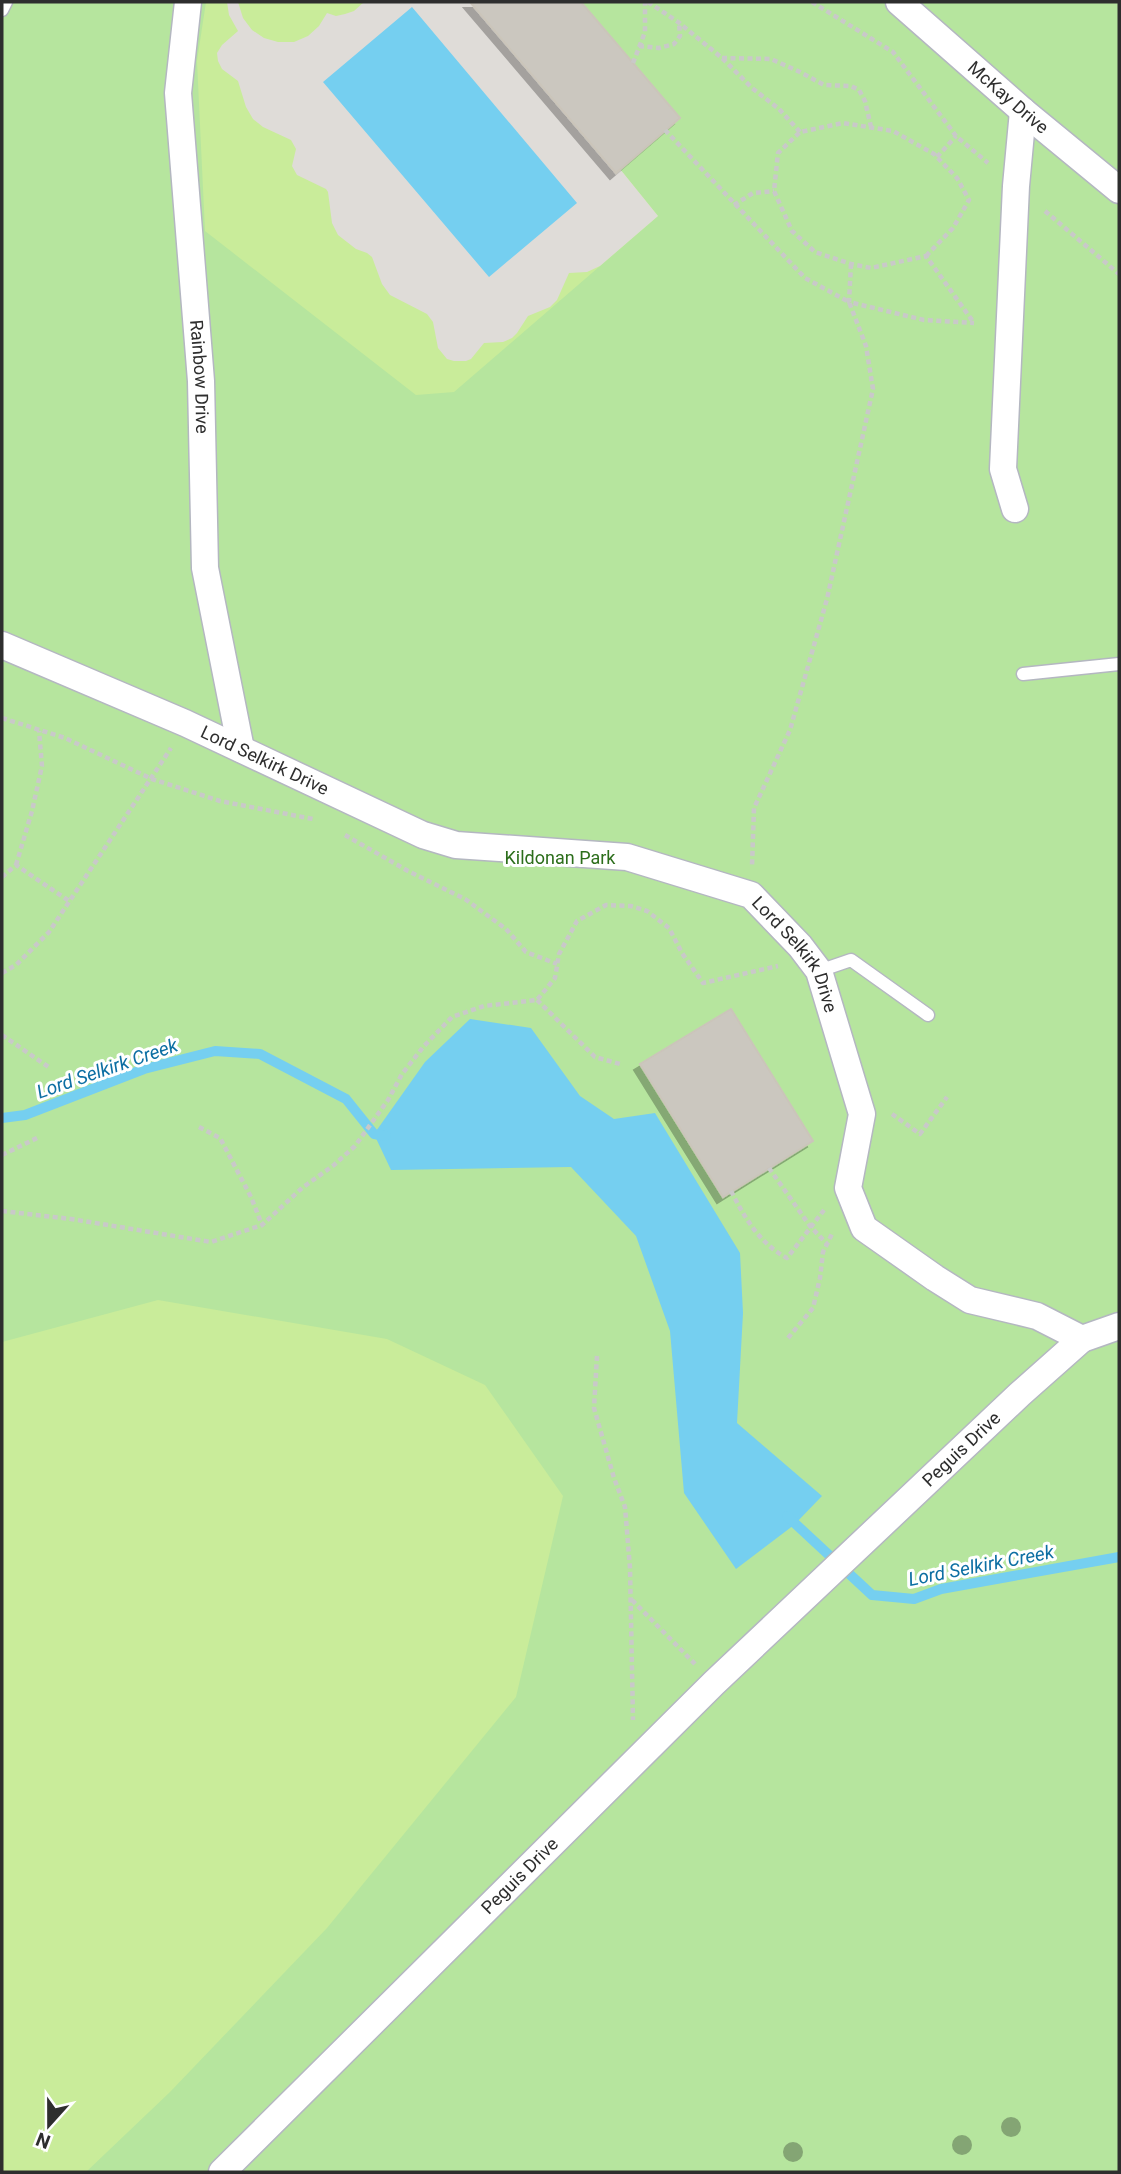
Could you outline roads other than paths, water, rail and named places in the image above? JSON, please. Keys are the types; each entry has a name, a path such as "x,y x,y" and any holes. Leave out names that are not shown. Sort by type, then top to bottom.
{"street":[{"name":"Rainbow Drive","path":"188,2 178,93 201,381 205,568 241,750"},
{"name":"McKay Drive","path":"899,2 1023,111 1119,190"},
{"path":"1015,509 1003,469 1016,186 1023,111"},
{"name":"Lord Selkirk Drive","path":"2,645 186,723 423,835 456,845 627,857 751,895 800,946 819,971 862,1114 848,1188 864,1228 970,1300 1037,1316 1082,1339"},
{"path":"1082,1339 1119,1326"},
{"name":"Peguis Drive","path":"222,2172 714,1683 1020,1394 1082,1339"}],"lane":[{"path":"2,10 6,2"},
{"path":"1023,674 1119,664"},
{"path":"819,971 851,960 928,1015"}],"water":[{"path":"412,7 577,203 489,277 323,82"},
{"path":"470,1019 531,1028 580,1096 614,1119 655,1113 740,1253 743,1313 737,1423 822,1496 794,1525 736,1569 684,1493 670,1331 636,1236 571,1167 391,1170 374,1134 425,1062"}],"waterway":[{"name":"Lord Selkirk Creek","path":"2,1118 25,1115 144,1069 215,1051 260,1054 346,1099 374,1134 386,1136"},
{"name":"Lord Selkirk Creek","path":"787,1516 872,1595 914,1599 941,1589 1119,1557"}],"park label":[{"name":"Kildonan Park","path":"560,858"}]}
